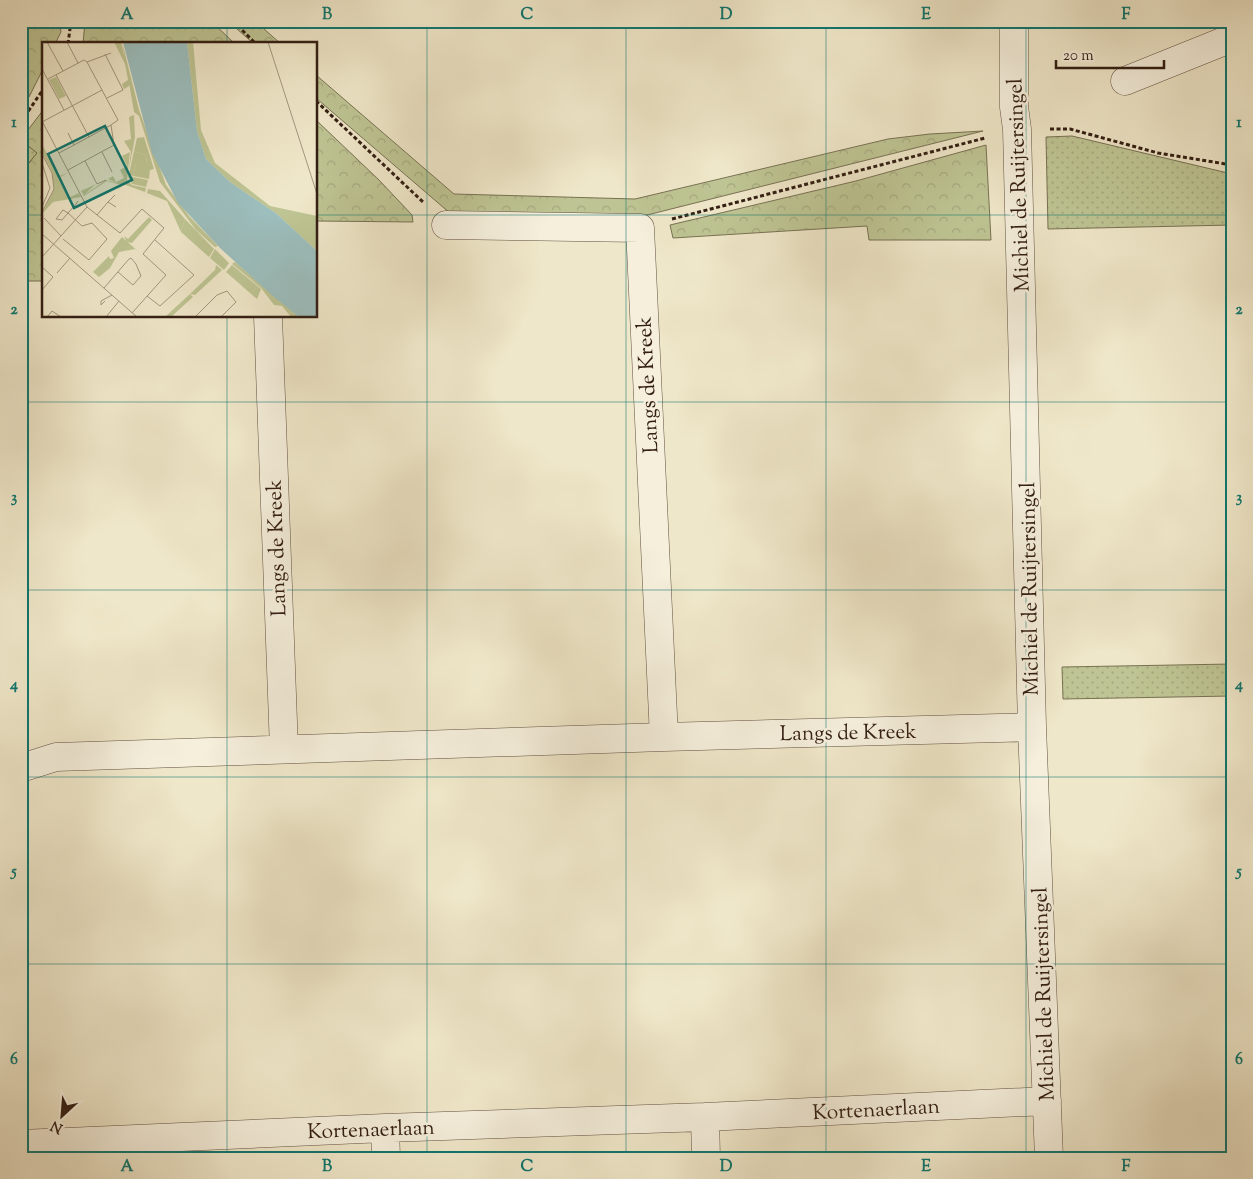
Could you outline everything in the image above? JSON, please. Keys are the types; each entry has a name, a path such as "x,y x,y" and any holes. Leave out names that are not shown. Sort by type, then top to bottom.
{"street":[{"name":"Michiel de Ruijtersingel","path":"1014,21 1014,107 1017,129 1032,727 1049,1158"},
{"path":"1125,81 1232,38"},
{"path":"446,225 640,228"},
{"name":"Langs de Kreek","path":"640,228 664,737"},
{"name":"Langs de Kreek","path":"268,318 284,749"},
{"name":"Langs de Kreek","path":"21,768 56,757 1032,727"},
{"name":"Kortenaerlaan","path":"33,1148 385,1128 705,1117 1047,1101"},
{"path":"705,1117 706,1158"},
{"path":"385,1128 386,1158"}],"path":[{"path":"68,42 71,21"},
{"path":"233,21 254,42"},
{"path":"21,122 42,91"},
{"path":"318,103 446,225"},
{"path":"21,112 26,116"},
{"path":"640,228 1017,129 1070,129 1158,153 1232,164"}],"green space":[{"path":"21,21 59,21 61,32 56,42 42,42 42,71 29,97 21,92"},
{"path":"85,21 211,21 233,42 83,42"},
{"path":"228,21 255,21 279,42 252,42"},
{"path":"318,77 454,194 635,199 888,139 983,131 639,217 451,214 318,100"},
{"path":"42,112 42,281 21,281 21,173 37,153 21,139"},
{"path":"318,122 379,180 412,215 413,222 318,221"},
{"path":"1072,136 1232,174 1232,225 1048,229 1046,137"},
{"path":"21,140 37,153 21,173"},
{"path":"986,145 991,240 869,240 867,226 673,238 670,225 856,181"},
{"path":"1232,664 1232,696 1063,699 1062,667"}]}
